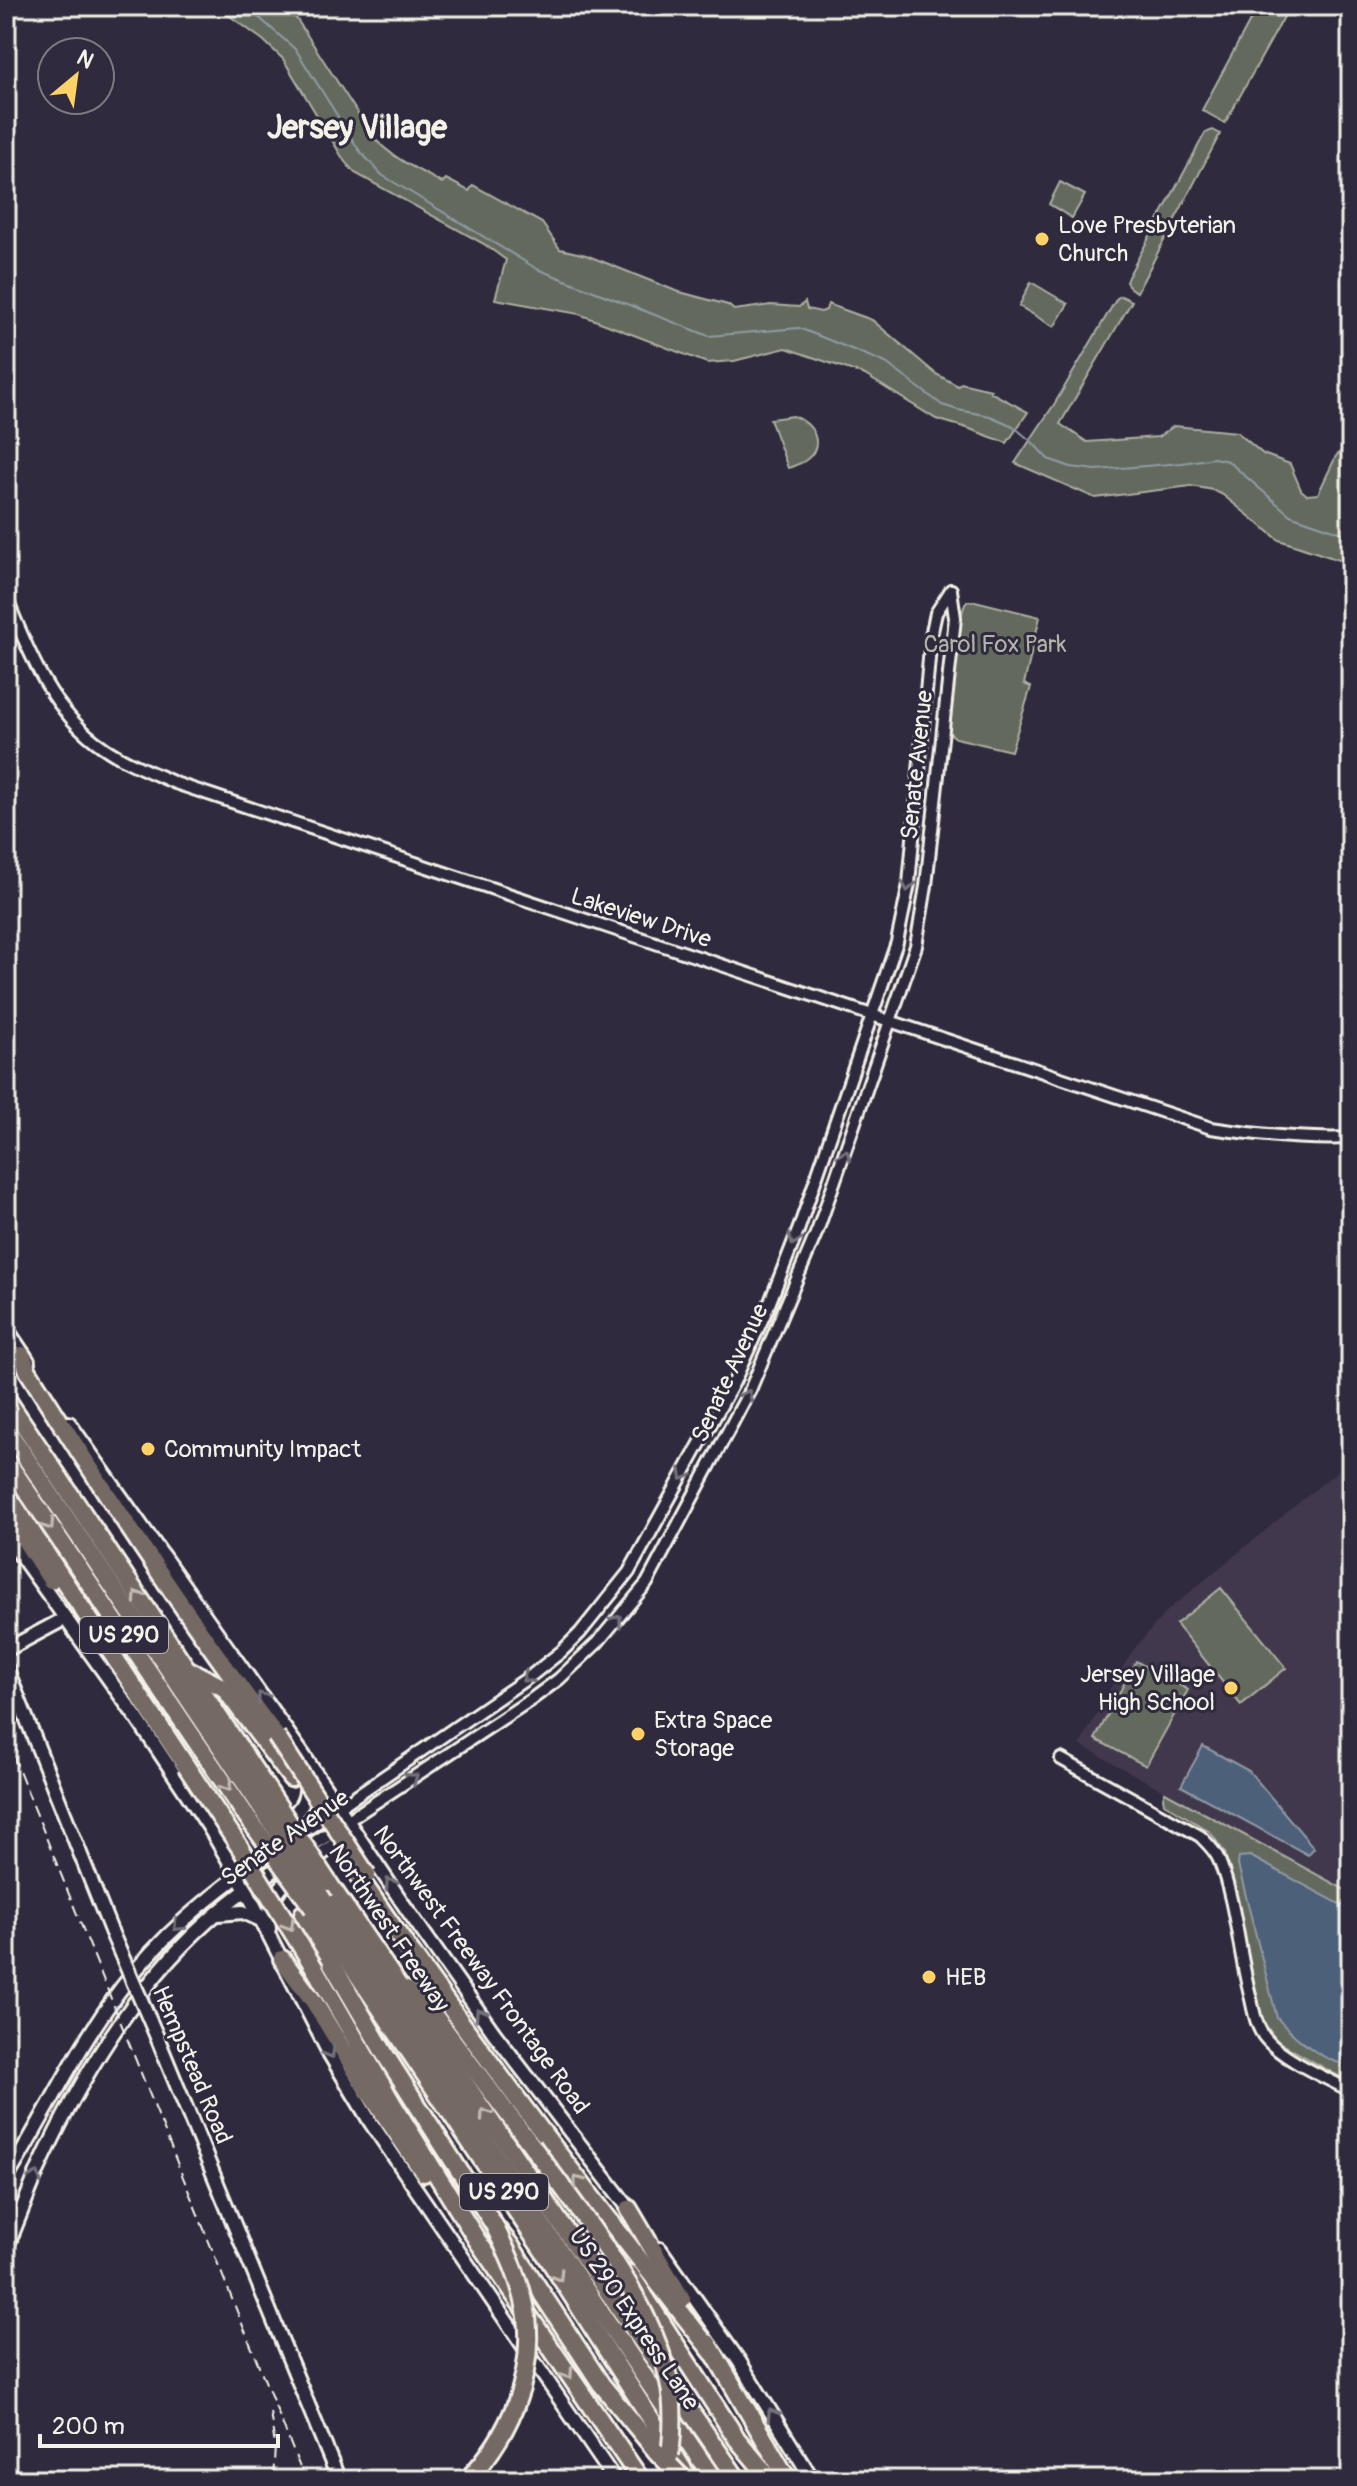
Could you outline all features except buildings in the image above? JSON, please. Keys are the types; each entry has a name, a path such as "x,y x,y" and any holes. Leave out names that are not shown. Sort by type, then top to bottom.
{"highway":[{"path":"22,1355 28,1371 104,1492 367,1871 417,1960 559,2156 713,2353"},
{"name":"US 290","path":"6,1398 187,1669 256,1801 290,1878 319,1904 690,2480"},
{"name":"US 290 Express Lane","path":"6,1428 256,1801 319,1904 714,2480"},
{"name":"US 290","path":"6,1460 256,1801"},
{"path":"6,1493 241,1849 477,2240 641,2480"},
{"path":"6,1512 140,1705 162,1729"},
{"path":"187,1669 224,1688 291,1778 367,1871"},
{"path":"319,1904 386,2056 601,2384 647,2441 684,2480"},
{"name":"Northwest Freeway","path":"319,1904 398,1985 738,2480"},
{"path":"282,1959 314,2002 369,2092 448,2208 477,2240"},
{"path":"398,1985 424,2002 532,2146 603,2247 646,2316 658,2342 669,2383 672,2426 664,2480"},
{"path":"629,2209 788,2480"},
{"path":"467,2480 499,2441 515,2408 524,2377 527,2316 519,2283 494,2225"},
{"path":"603,2247 622,2263 737,2439 771,2480"}],"main road":[{"name":"Northwest Freeway Frontage Road","path":"6,1328 304,1756 347,1821 367,1871 689,2287 813,2480"},
{"path":"6,1535 138,1720 209,1827 246,1890 329,2053 371,2123 615,2480"},
{"path":"6,1650 64,1619"},
{"name":"Hempstead Road","path":"6,1667 111,1931 339,2480"},
{"path":"209,1827 233,1838 252,1842 297,1813 307,1794 304,1756"},
{"name":"Senate Avenue","path":"6,2179 94,2028 139,1966 178,1926 237,1875 338,1808"},
{"name":"Senate Avenue","path":"6,2249 57,2131 113,2031 193,1935 215,1915 347,1821"},
{"path":"271,1940 266,1913 280,1886 334,1845 349,1847 367,1871"},
{"path":"215,1915 243,1912 261,1920"}],"street":[{"name":"Senate Avenue","path":"338,1808 532,1675 562,1651 606,1603 629,1572 734,1382 768,1307 803,1215 897,942 909,884 931,636 936,613 951,590 955,618 926,886 916,946 818,1229 750,1390 647,1583 608,1632 559,1679 532,1699 347,1821"},
{"name":"Lakeview Drive","path":"6,597 42,678 68,715 102,747 190,788 1211,1128 1266,1136 1351,1138"},
{"path":"1061,1759 1200,1836 1208,1844 1218,1858 1228,1891 1243,1970 1256,2020 1264,2037 1279,2051 1351,2091"}],"shaded area":[{"name":"Jersey Village High School","path":"1351,1460 1351,1893 1080,1745 1134,1649 1168,1610"}],"green space":[{"path":"216,6 281,6 296,18 373,137 388,151 442,183 446,179 469,191 473,185 542,223 560,249 586,255 676,291 728,305 734,310 771,305 799,307 805,302 807,309 821,312 826,310 828,304 872,320 936,374 958,386 961,383 991,390 1028,412 1007,443 936,419 865,375 786,348 734,361 707,363 579,314 495,299 506,260 484,244 355,173 345,162 283,59 263,40"},
{"path":"1258,6 1290,6 1225,123 1202,110"},
{"path":"1213,130 1220,134 1137,292 1126,282 1128,277 1205,133"},
{"path":"1060,182 1085,195 1072,218 1049,204"},
{"path":"1031,282 1068,304 1054,327 1019,306"},
{"path":"1121,296 1132,301 1060,424 1087,442 1158,437 1174,426 1237,432 1263,454 1290,464 1301,490 1307,495 1318,494 1336,456 1351,441 1351,564 1279,540 1213,490 1191,486 1095,498 1015,463"},
{"path":"793,416 806,423 816,441 812,454 806,460 788,468 770,419"},
{"name":"Carol Fox Park","path":"967,601 1040,617 1024,684 1031,687 1011,751 956,738 948,732 956,642"},
{"path":"1221,1588 1286,1668 1241,1705 1176,1624"},
{"path":"1136,1661 1188,1690 1146,1766 1095,1739"},
{"path":"1165,1792 1351,1893 1351,2083 1277,2041 1263,2021 1225,1853 1210,1832 1164,1803"}],"water":[{"path":"1203,1746 1249,1771 1314,1848 1308,1855 1181,1786"},
{"path":"1250,1856 1351,1910 1349,2064 1330,2060 1320,2054 1277,2018 1238,1865 1239,1857"}],"waterway":[{"path":"246,6 296,50 359,150 382,175 537,269 709,336 799,328 886,363 942,405 990,416 1013,426 1048,459 1071,467 1096,470 1214,458 1228,461 1290,515 1351,536"}],"railway":[{"path":"6,1738 305,2480"},
{"path":"270,2412 275,2446 273,2480"}],"place":[{"name":"Love Presbyterian Church","path":"1042,239"},
{"name":"Community Impact","path":"148,1449"},
{"name":"Jersey Village High School","path":"1231,1688"},
{"name":"Extra Space Storage","path":"638,1734"},
{"name":"HEB","path":"929,1977"}],"district":[{"name":"Jersey Village","path":"357,128"}]}
